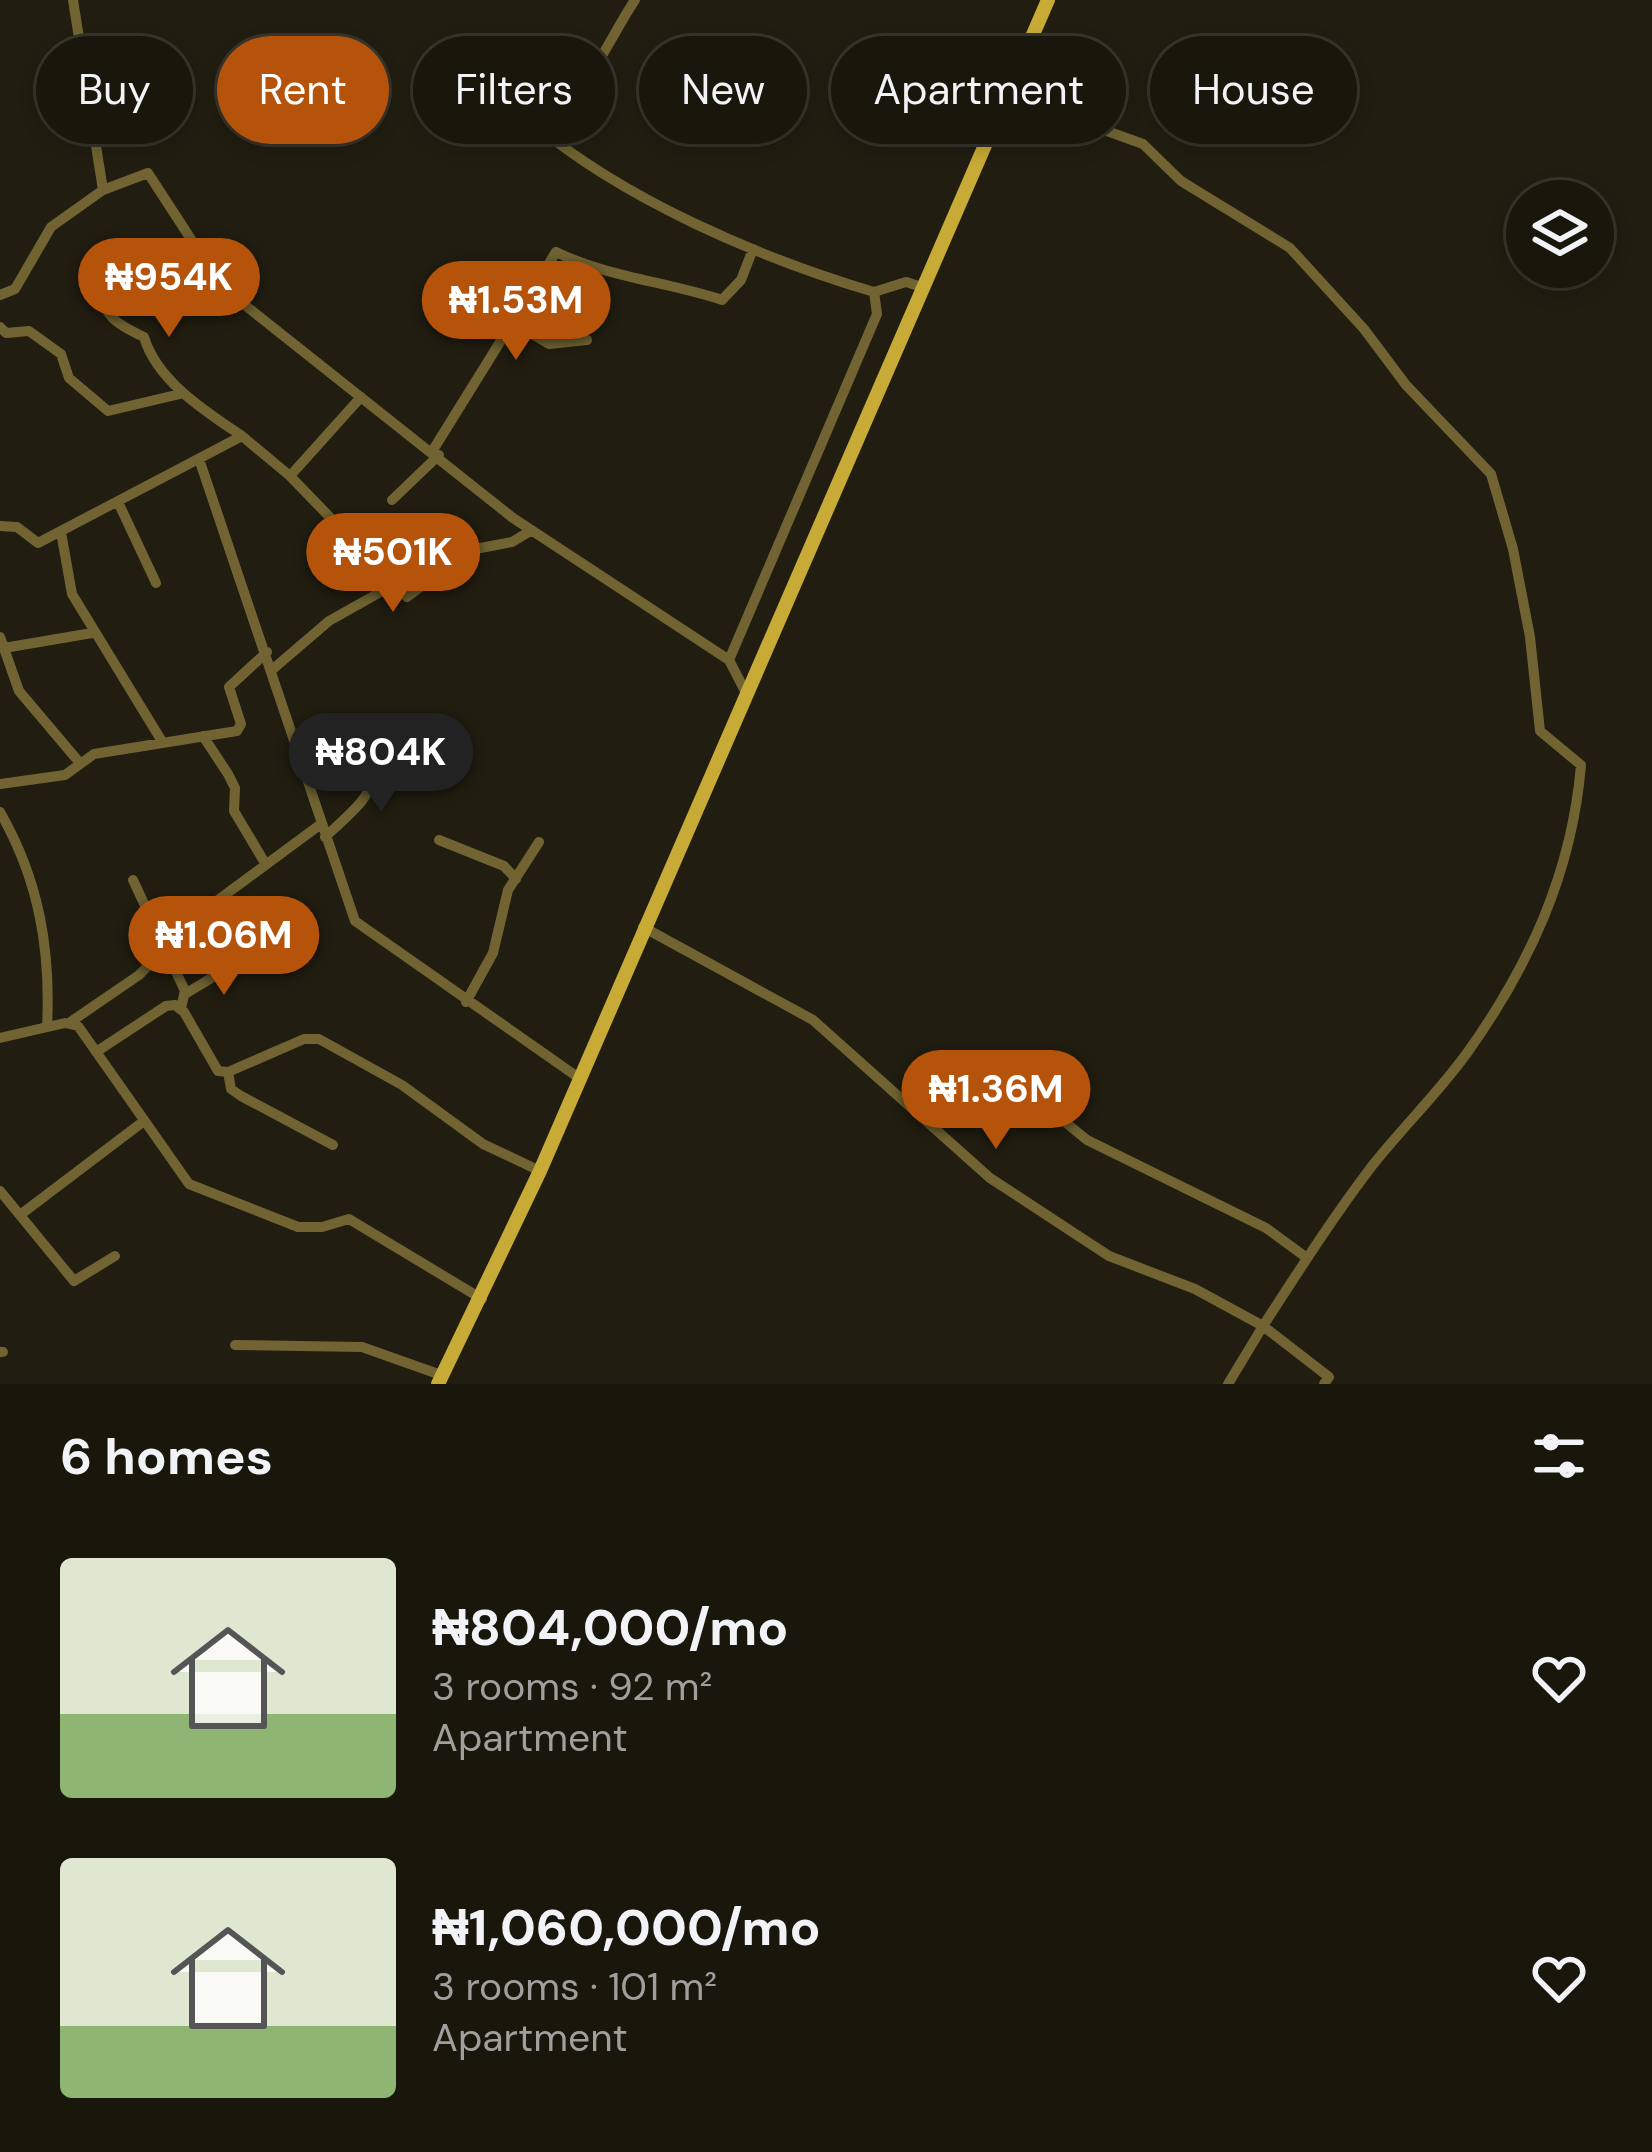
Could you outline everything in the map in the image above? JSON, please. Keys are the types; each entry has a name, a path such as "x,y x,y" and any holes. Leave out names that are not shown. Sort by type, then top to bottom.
{"main road":[{"path":"1032,36 1048,0"},
{"path":"439,1379 482,1299 540,1171 985,144"}],"street":[{"path":"73,0 103,190"},
{"path":"634,0 588,82 565,107 533,123 617,185 753,249 874,292 906,282 922,287"},
{"path":"1126,138 1143,144 1181,181 1291,248 1364,329 1406,385 1491,474 1514,549 1540,731 1581,765 1576,827 1549,911 1466,1054 1368,1172 1228,1384"},
{"path":"0,296 15,289 51,227 103,190 148,173 222,287 532,530 729,660 745,691"},
{"path":"106,246 106,270 98,285 100,304 116,324 144,337 150,357 175,380 180,394 290,476 407,597 470,550 512,542 532,530"},
{"path":"392,500 436,452 514,323 526,293 556,252 576,262 680,285 722,300 741,280 753,249"},
{"path":"729,660 779,553 877,314 874,292"},
{"path":"514,323 549,344 587,340"},
{"path":"0,327 6,333 29,331 61,354 69,378 108,411 180,394"},
{"path":"290,476 362,397"},
{"path":"0,526 17,527 38,543 242,436"},
{"path":"199,459 355,921 579,1078"},
{"path":"118,502 156,583"},
{"path":"62,532 72,594 163,743"},
{"path":"272,669 329,621 344,617 392,585"},
{"path":"79,762 25,700 2,647 92,633"},
{"path":"0,784 65,775 94,754 240,728 229,687 267,652"},
{"path":"202,736 235,788 234,812 265,863"},
{"path":"0,1038 69,1023 139,975 199,914 265,863 323,830 363,800 368,782 382,767 398,758 416,757"},
{"path":"0,812 19,845 44,927 50,978 47,1027"},
{"path":"439,840 503,866 516,879"},
{"path":"466,1003 493,953 505,898 539,842"},
{"path":"134,880 185,994"},
{"path":"643,927 813,1019 989,1178 1109,1256 1195,1289 1263,1326 1329,1376 1324,1384"},
{"path":"238,962 185,994 181,1008 218,1071 228,1072 304,1039 319,1039 402,1085 483,1144 540,1171"},
{"path":"96,1052 166,1006 181,1008"},
{"path":"69,1023 78,1026 194,1186 298,1227 317,1228 349,1219 482,1299"},
{"path":"931,1124 970,1065 988,1059 1087,1140 1266,1228 1307,1258"},
{"path":"228,1072 231,1089 332,1145"},
{"path":"20,1216 144,1121"},
{"path":"0,1191 74,1281 115,1256"},
{"path":"235,1345 362,1347 439,1379"}]}
